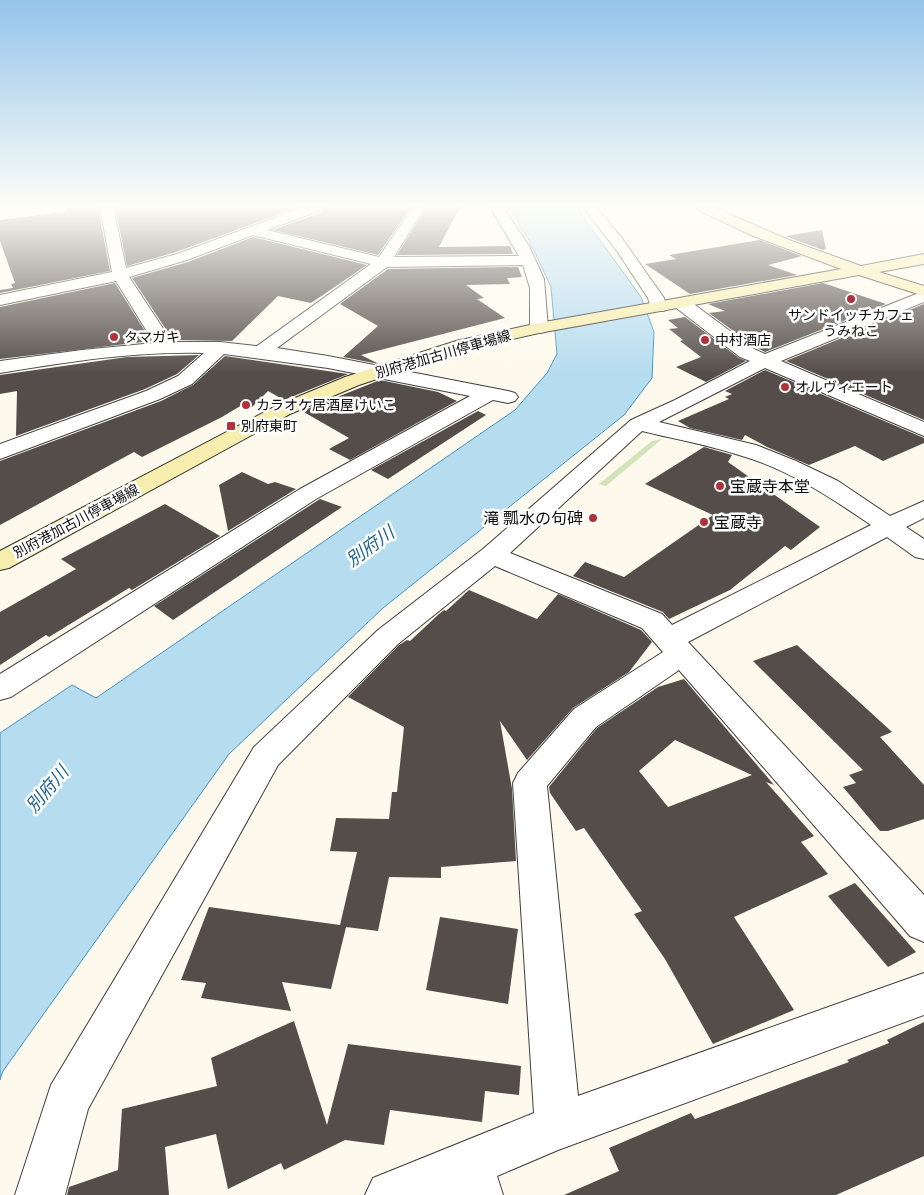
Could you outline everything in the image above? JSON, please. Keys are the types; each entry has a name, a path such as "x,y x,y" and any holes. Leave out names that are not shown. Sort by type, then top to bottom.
{"main road":[{"path":"838,263 924,291"},
{"name":"別府港加古川停車場線","path":"0,562 269,417 320,394 378,372 462,345 539,328 904,263"}],"street":[{"path":"117,263 120,275 166,347"},
{"path":"0,300 120,275 162,263"},
{"path":"260,352 382,263"},
{"path":"529,263 538,286 537,319 539,328"},
{"path":"632,263 656,298 658,307"},
{"path":"40,1195 67,1102 266,756 388,637 492,555 638,424 764,361 924,296"},
{"path":"681,303 747,353 924,430"},
{"path":"0,367 56,358 166,347 220,348 260,352 378,372 498,396 308,494 0,689"},
{"path":"0,452 153,395 185,380 220,348"},
{"path":"638,424 748,450 788,466 830,486 924,551"},
{"path":"558,1127 530,783 586,718 675,646 888,526 924,508"},
{"path":"492,555 652,621 924,922"},
{"path":"390,1195 474,1180 558,1127 924,994"}],"green space":[{"path":"662,439 606,486 599,484 652,441"}],"water":[{"name":"別府川","path":"540,263 616,263 641,297 654,332 652,378 624,415 383,608 229,754 3,1071 0,1080 0,733 72,685 96,698 515,410 547,373 557,354 551,287"}],"building":[{"path":"8,263 108,263 110,271 0,293 0,290 13,288 11,284 15,283"},
{"path":"126,263 138,263 127,266"},
{"path":"185,263 358,263 367,265 311,303 278,296 232,341 173,340 132,278"},
{"path":"776,263 768,265 797,275 690,294 645,264"},
{"path":"518,267 522,277 507,278 510,284 466,285 484,298 477,299 505,318 361,355 379,364 343,357 378,326 340,304 388,269"},
{"path":"115,283 151,341 0,359 0,307"},
{"path":"823,283 886,304 765,352 755,347 709,313 725,311 708,304"},
{"path":"924,304 924,420 786,361"},
{"path":"685,317 739,358 746,361 706,382 676,367 701,357 680,341 683,340 669,329 678,328 668,320"},
{"path":"199,355 177,374 145,389 16,436 17,391 0,394 0,375 127,357"},
{"path":"225,356 348,374 284,400 268,391 252,407 242,405 142,457 134,452 0,525 0,461 161,401 193,385"},
{"path":"765,370 924,438 924,443 883,461 855,446 809,465 767,447 745,435 742,440 690,428 678,421 729,399 725,397 732,394 725,391"},
{"path":"380,380 438,392 457,401 350,460 329,449 349,438 302,411"},
{"path":"478,411 486,415 388,479 371,470"},
{"path":"704,447 732,455 728,462 820,527 791,550 785,546 730,590 669,619 663,612 573,576 585,562 624,577 713,515 645,484"},
{"path":"242,472 268,484 275,482 296,489 228,531 219,485"},
{"path":"320,499 342,507 173,620 154,606"},
{"path":"165,504 220,536 132,590 129,588 49,637 46,635 0,665 0,612 76,569 61,559"},
{"path":"469,590 537,619 558,594 641,630 652,642 629,672 573,708 527,760 500,721 512,789 516,861 441,867 441,878 389,877 378,931 346,927 331,989 282,982 291,1011 201,998 206,983 181,980 209,907 340,925 357,852 330,851 336,818 389,819 392,792 397,792 404,727 348,697 399,645 407,640 410,641"},
{"path":"797,645 892,732 880,737 924,785 924,819 888,831 880,831 843,787 856,783 849,775 863,770 753,661"},
{"path":"684,679 774,785 766,782 814,836 801,842 828,874 734,917 794,1010 713,1044 665,959 634,914 642,911 584,828 576,831 550,793 549,787 597,728 658,687","holes":["675,740 752,775 668,807 639,771"]},
{"path":"855,883 916,952 888,967 828,896"},
{"path":"440,917 518,929 508,1004 426,990"},
{"path":"294,1021 327,1125 348,1044 521,1066 519,1095 485,1091 482,1122 390,1110 384,1145 345,1140 284,1170 281,1163 228,1189 216,1134 165,1147 169,1195 67,1195 69,1187 118,1170 122,1109 217,1086 211,1058"},
{"path":"924,1022 924,1156 836,1195 564,1195 619,1171 609,1148 691,1113 695,1119 849,1062 847,1060 889,1043 887,1040"}],"place":[{"name":"サンドイッチカフェ うみねこ","path":"851,299"},
{"name":"タマガキ","path":"114,337"},
{"name":"中村酒店","path":"705,340"},
{"name":"オルヴィエート","path":"785,387"},
{"name":"カラオケ居酒屋けいこ","path":"246,405"},
{"name":"別府東町","path":"231,426"},
{"name":"宝蔵寺本堂","path":"720,486"},
{"name":"滝 瓢水の句碑","path":"593,518"},
{"name":"宝蔵寺","path":"704,522"}]}
